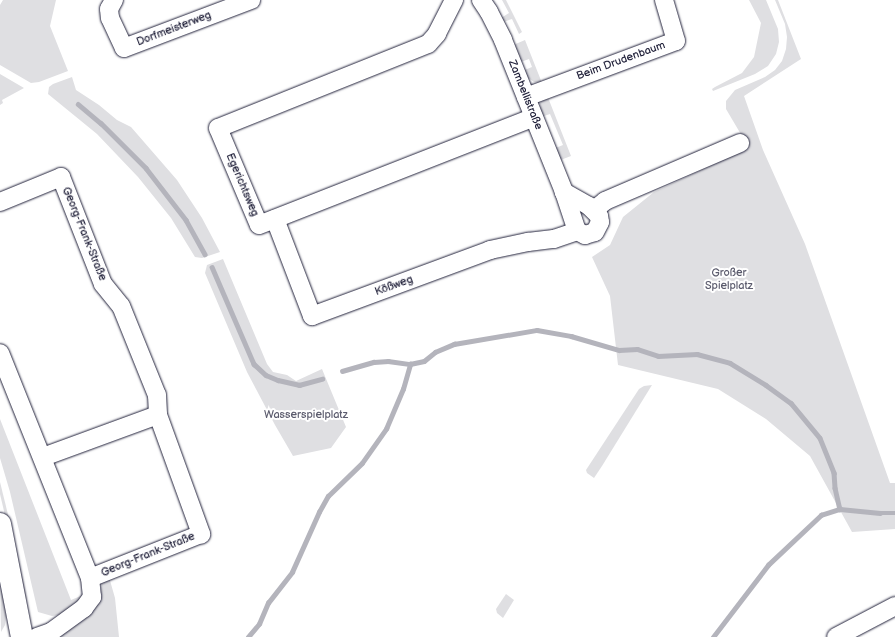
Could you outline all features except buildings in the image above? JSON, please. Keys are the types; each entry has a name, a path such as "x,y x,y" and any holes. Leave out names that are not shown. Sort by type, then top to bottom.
{"main road":[{"path":"0,524 22,637"}],"street":[{"name":"Dorfmeisterweg","path":"114,0 109,9 110,18 124,48 250,0"},
{"name":"Egerichtsweg","path":"454,0 436,34 428,44 218,128 259,225 534,117"},
{"name":"Zambellistraße","path":"481,0 489,12 503,40 564,192 577,231"},
{"name":"Beim Drudenbaum","path":"526,97 676,41 664,0"},
{"path":"594,210 604,201 740,143"},
{"name":"Georg-Frank-Straße","path":"0,202 61,177 103,284 121,306 157,395 158,415 201,534 90,578"},
{"path":"564,192 594,210 599,216 599,229 591,235 581,235 577,231"},
{"name":"Kößweg","path":"275,219 312,316 490,250 528,242 554,239 577,231"},
{"name":"Georg-Frank-Straße","path":"0,353 43,457 90,578 92,596 84,608 51,632 37,637"},
{"path":"43,457 158,415"},
{"path":"836,637 895,606"}],"green space":[{"path":"3,0 56,0 50,26 68,71 39,82 31,83 0,65 0,5"},
{"path":"502,0 506,0 522,32 519,34 512,19 503,22 501,18 509,13"},
{"path":"749,0 766,0 778,29 779,42 776,54 768,66 755,74 713,91 712,89 715,87 742,73 754,57 761,23"},
{"name":"Großer Spielplatz","path":"775,0 778,0 801,59 744,96 763,150 805,244 890,483 895,483 895,529 852,532 810,456 766,419 718,389 618,365 610,296 592,257 610,245 623,217 654,192 749,148 726,109 726,101 735,90 765,77 775,70 782,61 786,49 787,37 785,24"},
{"path":"525,40 542,83 534,82 527,77 522,71 532,67 529,59 518,63 511,46"},
{"path":"0,74 24,88 2,100 3,103 0,105"},
{"path":"72,77 76,90 99,105 117,120 131,127 177,180 202,218 220,252 202,258 195,257 171,218 138,177 97,134 48,94 49,87 53,84"},
{"path":"547,95 571,156 558,161 553,149 563,145 550,114 541,117 540,103"},
{"name":"Wasserspielplatz","path":"223,259 267,364 273,372 287,375 296,381 322,369 346,427 331,448 293,456 275,425 247,372 205,273 207,265"},
{"path":"652,385 594,478 587,473 586,470 639,389 644,386"},
{"path":"0,419 71,600 83,595 80,601 65,613 59,615 52,616 38,612 10,492 0,458"},
{"path":"0,482 27,600 22,588 0,494"},
{"path":"0,570 6,616 5,625 1,632"},
{"path":"109,577 115,598 119,637 57,637 100,592 102,583"},
{"path":"506,594 514,600 503,618 497,613 496,609"}],"waterway":[{"path":"78,104 101,123 146,168 186,220 205,254"},
{"path":"212,267 254,364 266,375 278,380 299,385 322,379"},
{"path":"342,371 374,362 388,361 410,364 424,361 435,352 454,344 537,330 571,336 619,350 637,349 658,356 697,354 730,363 766,385 791,403 820,438 834,473 835,488 840,509"},
{"path":"248,637 259,624 268,603 292,572 319,512 328,496 362,463 386,429 403,389 410,364"},
{"path":"713,637 768,565 821,515 840,509 895,513"}]}
